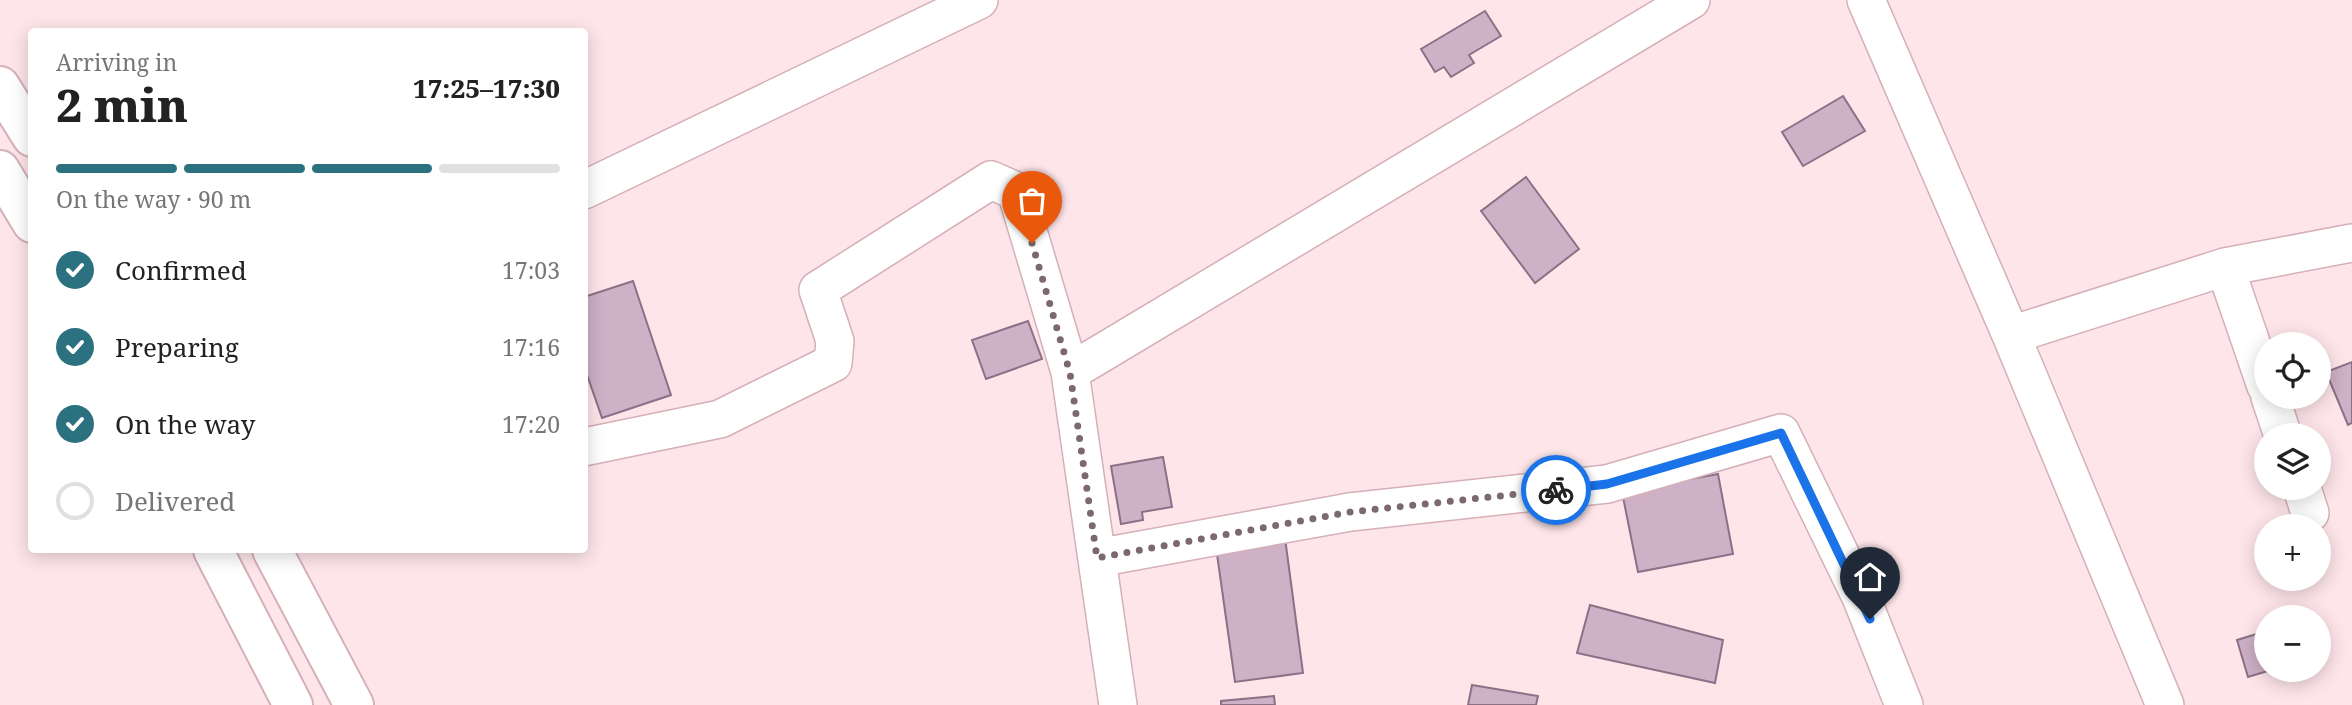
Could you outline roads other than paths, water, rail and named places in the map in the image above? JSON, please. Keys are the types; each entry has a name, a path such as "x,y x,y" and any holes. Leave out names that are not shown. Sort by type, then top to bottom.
{"main road":[{"path":"0,86 28,131"},
{"path":"0,170 28,216"},
{"path":"215,553 293,705"},
{"path":"273,553 338,700"}],"street":[{"path":"588,188 979,0"},
{"path":"1070,373 1690,0"},
{"path":"1866,0 2011,335 2165,705"},
{"path":"588,446 720,419 833,363 835,341 818,290 991,180 1016,191 1070,373 1118,705"},
{"path":"2011,335 2225,267 2352,243"},
{"path":"2225,267 2254,351"},
{"path":"1097,558 1350,512 1607,484 1781,433 1861,597 1904,705"}]}
